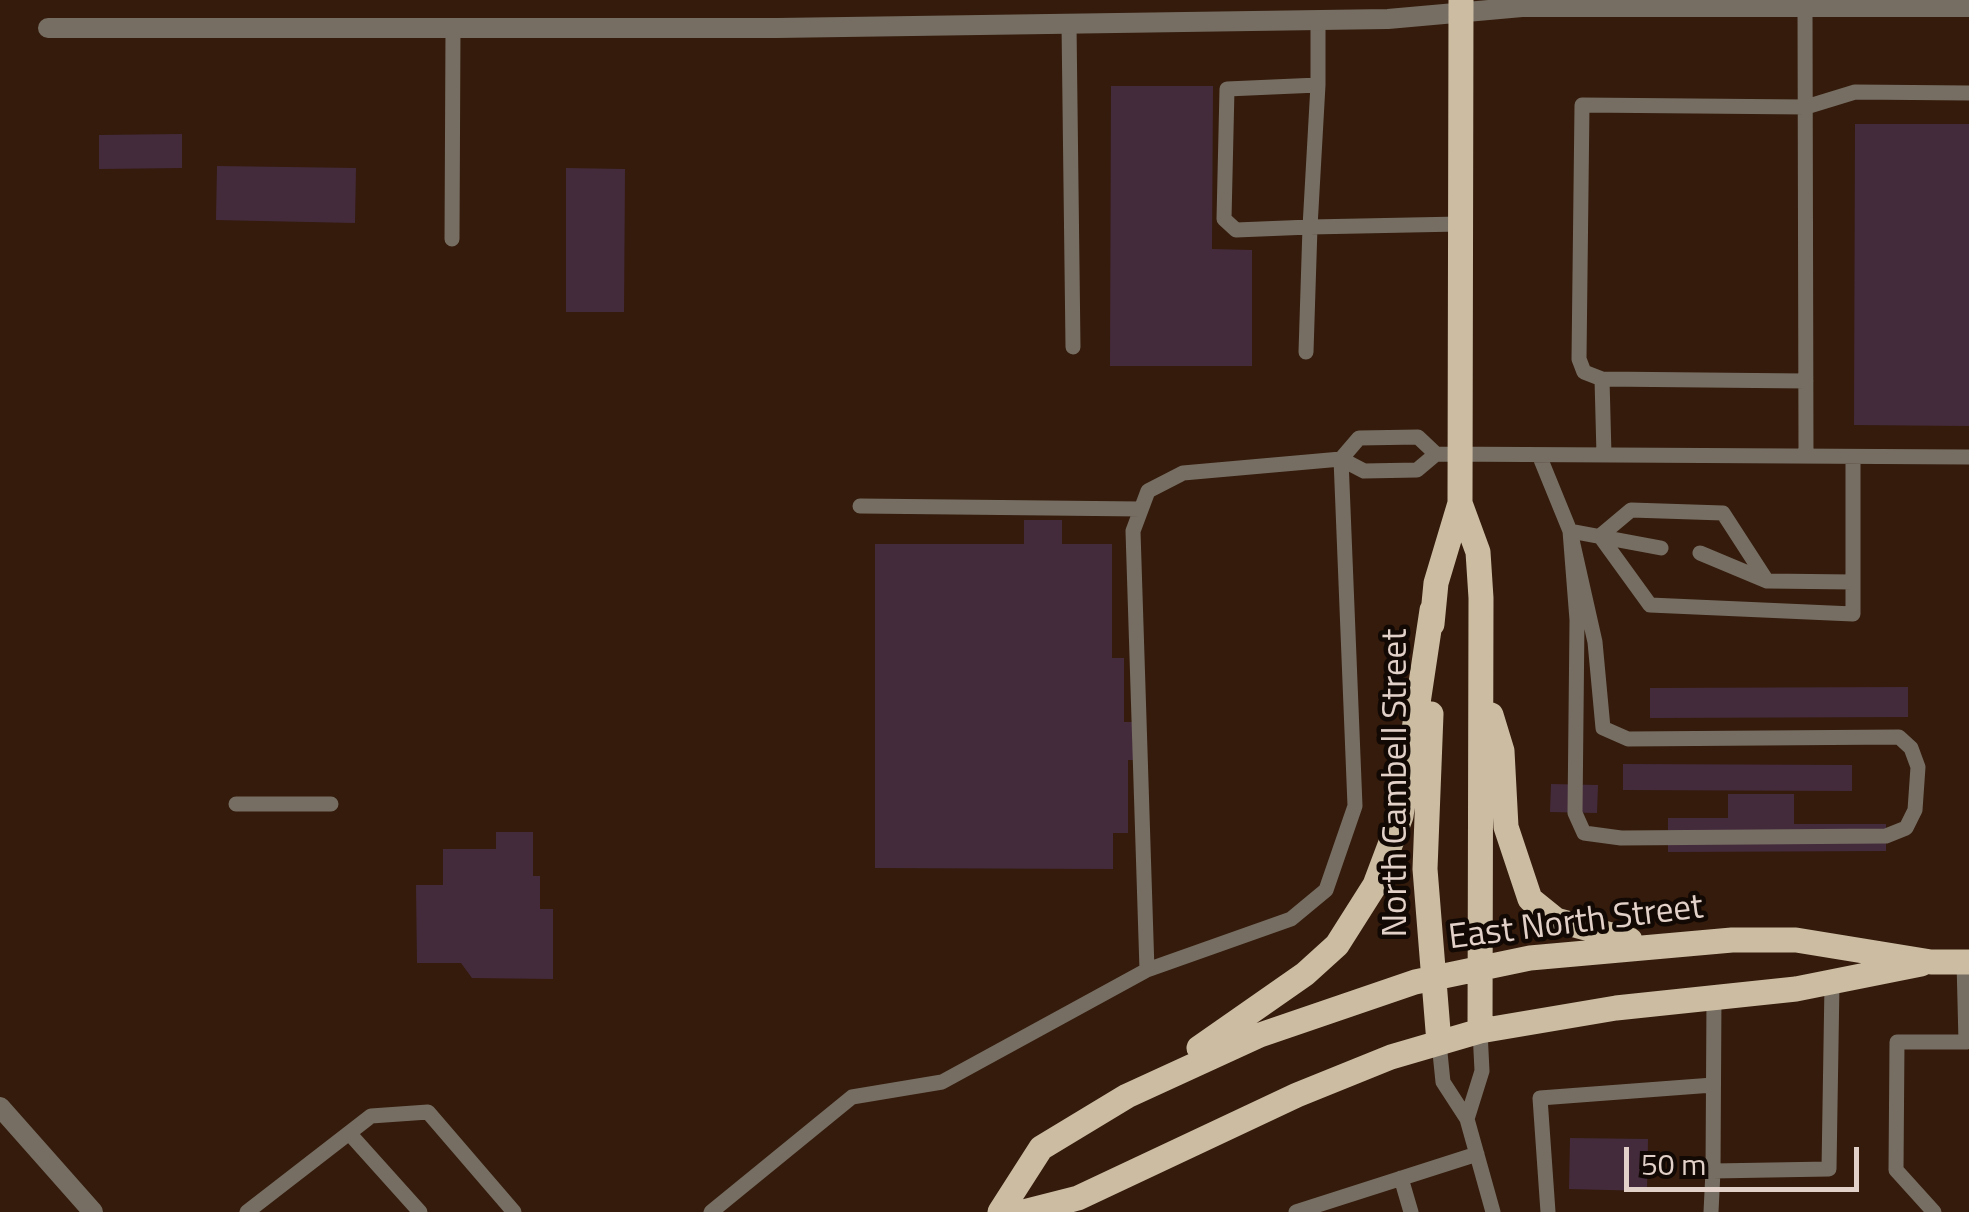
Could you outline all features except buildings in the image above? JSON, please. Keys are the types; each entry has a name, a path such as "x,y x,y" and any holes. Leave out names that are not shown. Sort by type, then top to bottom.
{"main road":[{"name":"North Cambell Street","path":"1461,7 1460,224 1448,454 1460,504 1478,552 1483,690 1480,1031"},
{"name":"North Cambell Street","path":"1439,1043 1425,869 1432,610 1449,532 1460,504"},
{"path":"1127,1096 1305,974 1337,945 1361,910 1401,816 1432,610"},
{"path":"1483,690 1502,751 1506,827 1530,899 1556,920 1654,946"},
{"name":"East North Street","path":"1000,1212 1041,1148 1127,1096 1260,1034 1433,978 1530,958 1654,946 1796,940 1931,962 1966,962"},
{"name":"East North Street","path":"1022,1212 1078,1198 1297,1095 1480,1031 1714,996 1832,983 1931,962"}],"street":[{"path":"48,28 1069,24 1318,20 1461,7 1969,6"},
{"path":"0,1106 92,1212"}],"lane":[{"path":"1806,7 1806,456"},
{"path":"1306,352 1318,20"},
{"path":"1069,24 1073,347"},
{"path":"452,28 452,239"},
{"path":"1318,85 1226,89 1224,219 1236,230 1460,224"},
{"path":"1806,381 1602,379 1584,372 1579,359 1582,105 1806,107 1855,92 1969,94"},
{"path":"1602,379 1604,455"},
{"path":"710,1212 852,1098 942,1082 1147,970 1291,919 1326,890 1356,806 1341,459 1359,438 1418,437 1448,454"},
{"path":"1147,970 1133,531 1148,491 1183,473 1341,459 1364,472 1417,470 1448,454 1969,458"},
{"path":"1540,455 1570,531 1595,642 1603,728 1628,739 1899,737 1911,748 1918,766 1915,810 1906,828 1886,836 1621,838 1584,833 1575,813 1577,620 1570,531"},
{"path":"1600,536 1650,605 1853,614 1853,457"},
{"path":"860,506 1141,509"},
{"path":"1600,536 1630,510 1723,513 1767,581"},
{"path":"1570,531 1661,548"},
{"path":"1700,553 1767,581 1853,582"},
{"path":"236,804 331,804"},
{"path":"1934,1212 1896,1170 1896,1042 1966,1042 1966,962"},
{"path":"1713,1171 1829,1169 1832,983"},
{"path":"1711,1212 1714,996"},
{"name":"North Cambell Street","path":"1467,1119 1482,1071 1480,1031"},
{"name":"North Cambell Street","path":"1439,1043 1443,1082 1467,1119 1493,1212"},
{"path":"1548,1212 1540,1098 1713,1086"},
{"path":"247,1212 371,1116 428,1112 514,1212"},
{"path":"350,1133 420,1212"},
{"path":"1296,1212 1477,1154"},
{"path":"1402,1178 1412,1212"}]}
